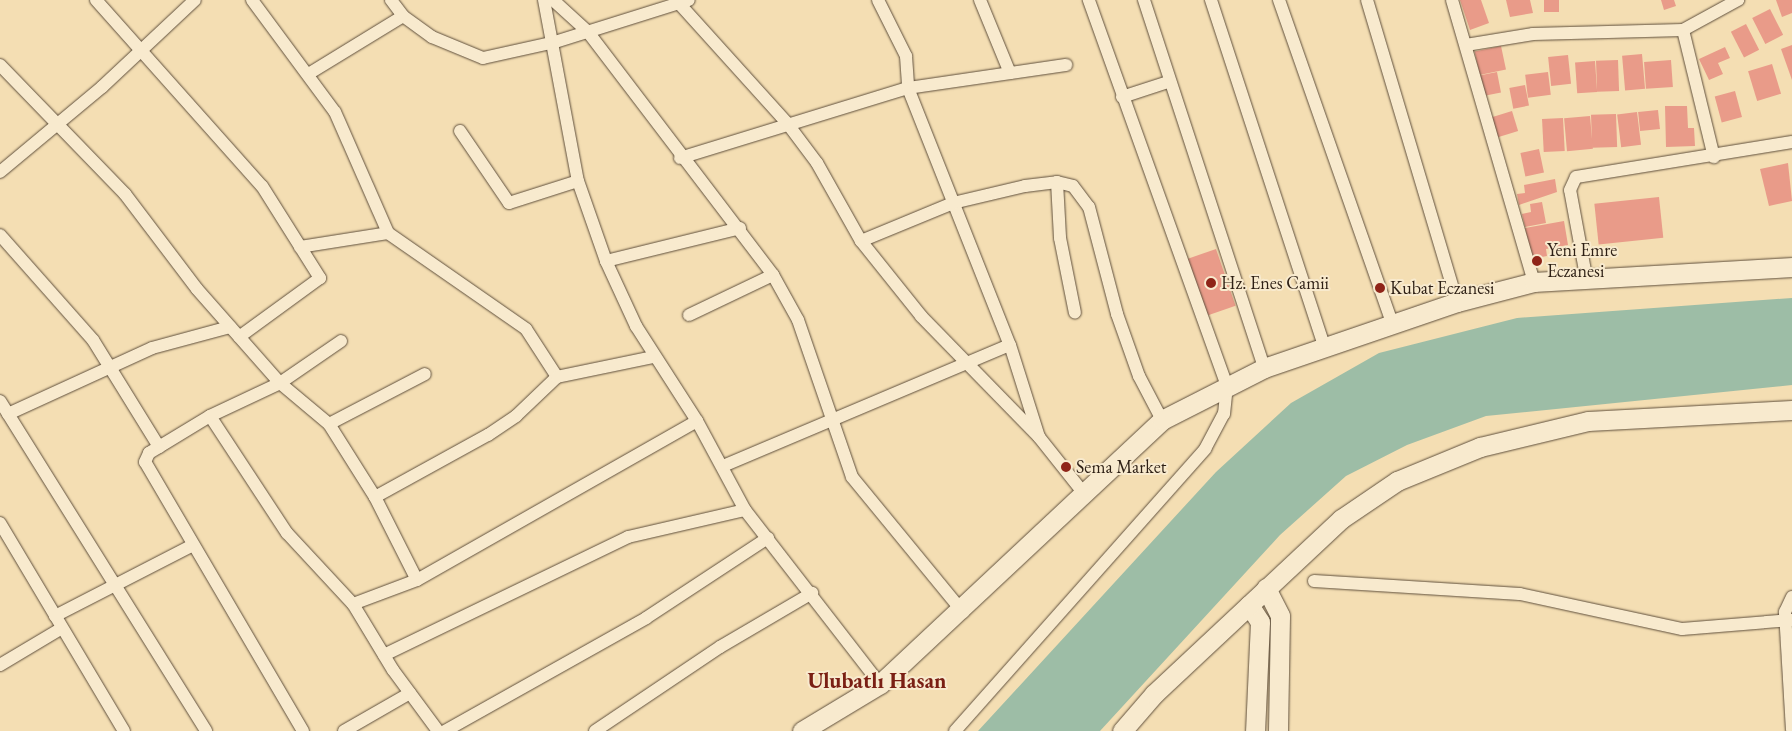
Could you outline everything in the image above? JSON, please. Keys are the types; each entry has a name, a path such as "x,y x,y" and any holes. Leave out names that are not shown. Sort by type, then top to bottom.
{"main road":[{"path":"802,731 880,684 963,612 1082,491 1162,420 1264,368 1457,302 1534,282 1586,276 1792,266"},
{"path":"1122,731 1154,694 1341,519 1397,481 1480,447 1588,421 1792,410"},
{"path":"1266,588 1280,616 1278,731"},
{"path":"1249,604 1260,622 1255,731"}],"street":[{"path":"96,0 142,49 262,186 320,278 239,337"},
{"path":"0,172 142,49 195,0"},
{"path":"252,0 310,73 335,112 388,233 526,330 557,377"},
{"path":"391,0 403,16 446,45 483,58 555,42 681,1 787,123 817,163 861,241 921,316 969,363 1039,437 1082,491"},
{"path":"544,0 555,42 578,181 606,261 654,357 697,420 745,510 812,593 880,684"},
{"path":"553,0 588,32 680,158 740,228 773,275 798,320 852,477 963,612"},
{"path":"878,0 906,56 908,88 1010,345 1039,437"},
{"path":"980,0 1010,73"},
{"path":"955,731 1205,449 1224,414 1227,386 1122,97 1089,0"},
{"path":"1144,0 1168,82 1264,368"},
{"path":"1211,0 1324,346"},
{"path":"1279,0 1392,323"},
{"path":"1367,0 1457,302"},
{"path":"1452,0 1534,282"},
{"path":"1466,45 1533,34 1683,30 1738,0"},
{"path":"310,73 403,16"},
{"path":"1683,30 1714,156"},
{"path":"0,65 55,125 124,194 230,327 280,383 329,424 375,497 417,580"},
{"path":"680,158 787,123 908,88 1066,65"},
{"path":"1122,97 1168,82"},
{"path":"460,131 509,203 578,181"},
{"path":"1586,276 1570,190 1576,177 1792,142"},
{"path":"861,241 953,203 1057,182 1072,186 1090,207 1117,314 1139,376 1162,420"},
{"path":"1057,182 1060,238 1075,313"},
{"path":"606,261 740,228"},
{"path":"300,247 388,233"},
{"path":"0,235 93,340 159,447"},
{"path":"689,316 773,275"},
{"path":"206,731 2,406 111,367 152,348 230,327"},
{"path":"303,731 145,462 149,453 210,416 280,383 341,341"},
{"path":"723,466 832,422 1010,345"},
{"path":"375,497 488,435 516,416 557,377 654,357"},
{"path":"329,424 425,374"},
{"path":"210,416 287,533 352,604 384,655 438,730 646,618 768,538"},
{"path":"352,604 417,580 697,420"},
{"path":"384,655 628,537 745,510"},
{"path":"0,523 124,731"},
{"path":"55,616 193,545"},
{"path":"1314,581 1520,594 1682,629 1789,620"},
{"path":"594,731 720,647 812,593"},
{"path":"1792,597 1789,620 1792,730"},
{"path":"0,665 62,628"},
{"path":"344,731 410,693"}],"shaded area":[{"path":"1792,298 1792,385 1486,416 1407,445 1346,476 1280,535 1100,731 978,731 1216,472 1291,403 1379,353 1517,318"}],"building":[{"path":"1460,0 1481,0 1489,23 1470,30"},
{"path":"1506,0 1530,0 1533,13 1510,17"},
{"path":"1544,0 1559,0 1559,12 1544,12"},
{"path":"1661,0 1674,0 1676,6 1664,10"},
{"path":"1776,0 1792,0 1792,13 1782,17"},
{"path":"1770,9 1783,35 1765,44 1752,18"},
{"path":"1746,24 1759,50 1744,58 1731,32"},
{"path":"1792,45 1792,80 1781,49"},
{"path":"1501,46 1506,69 1480,75 1475,52"},
{"path":"1725,47 1730,58 1718,63 1723,74 1709,80 1699,59"},
{"path":"1642,54 1645,89 1625,91 1622,56"},
{"path":"1568,55 1571,84 1551,86 1548,57"},
{"path":"1618,60 1619,91 1597,92 1596,61"},
{"path":"1671,60 1673,87 1646,89 1644,62"},
{"path":"1595,61 1597,92 1577,93 1575,62"},
{"path":"1772,64 1781,94 1757,101 1748,71"},
{"path":"1497,72 1501,93 1483,96 1479,75"},
{"path":"1548,72 1551,95 1528,98 1525,75"},
{"path":"1525,85 1529,106 1513,109 1509,88"},
{"path":"1735,91 1742,117 1722,123 1715,96"},
{"path":"1665,106 1687,106 1688,128 1694,128 1695,146 1666,147"},
{"path":"1658,110 1660,129 1640,131 1638,112"},
{"path":"1512,111 1518,131 1497,138 1491,117"},
{"path":"1637,112 1641,145 1621,147 1617,114"},
{"path":"1616,114 1617,147 1592,148 1591,115"},
{"path":"1590,116 1593,149 1567,151 1564,118"},
{"path":"1563,118 1565,151 1544,152 1542,119"},
{"path":"1539,149 1544,172 1525,176 1520,153"},
{"path":"1788,163 1792,201 1769,206 1760,169"},
{"path":"1555,179 1557,192 1519,205 1517,194 1525,193 1524,185"},
{"path":"1659,197 1663,238 1599,245 1594,204"},
{"path":"1542,202 1546,223 1525,227 1522,214 1531,212 1530,204"},
{"path":"1564,221 1568,245 1546,249 1547,256 1531,259 1525,228"},
{"name":"Hz. Enes Camii","path":"1216,249 1236,306 1205,316 1186,259"}],"place":[{"name":"Yeni Emre Eczanesi","path":"1537,261"},
{"name":"Hz. Enes Camii","path":"1211,283"},
{"name":"Kubat Eczanesi","path":"1380,288"},
{"name":"Sema Market","path":"1066,467"}],"district":[{"name":"Ulubatlı Hasan","path":"877,681"}]}
